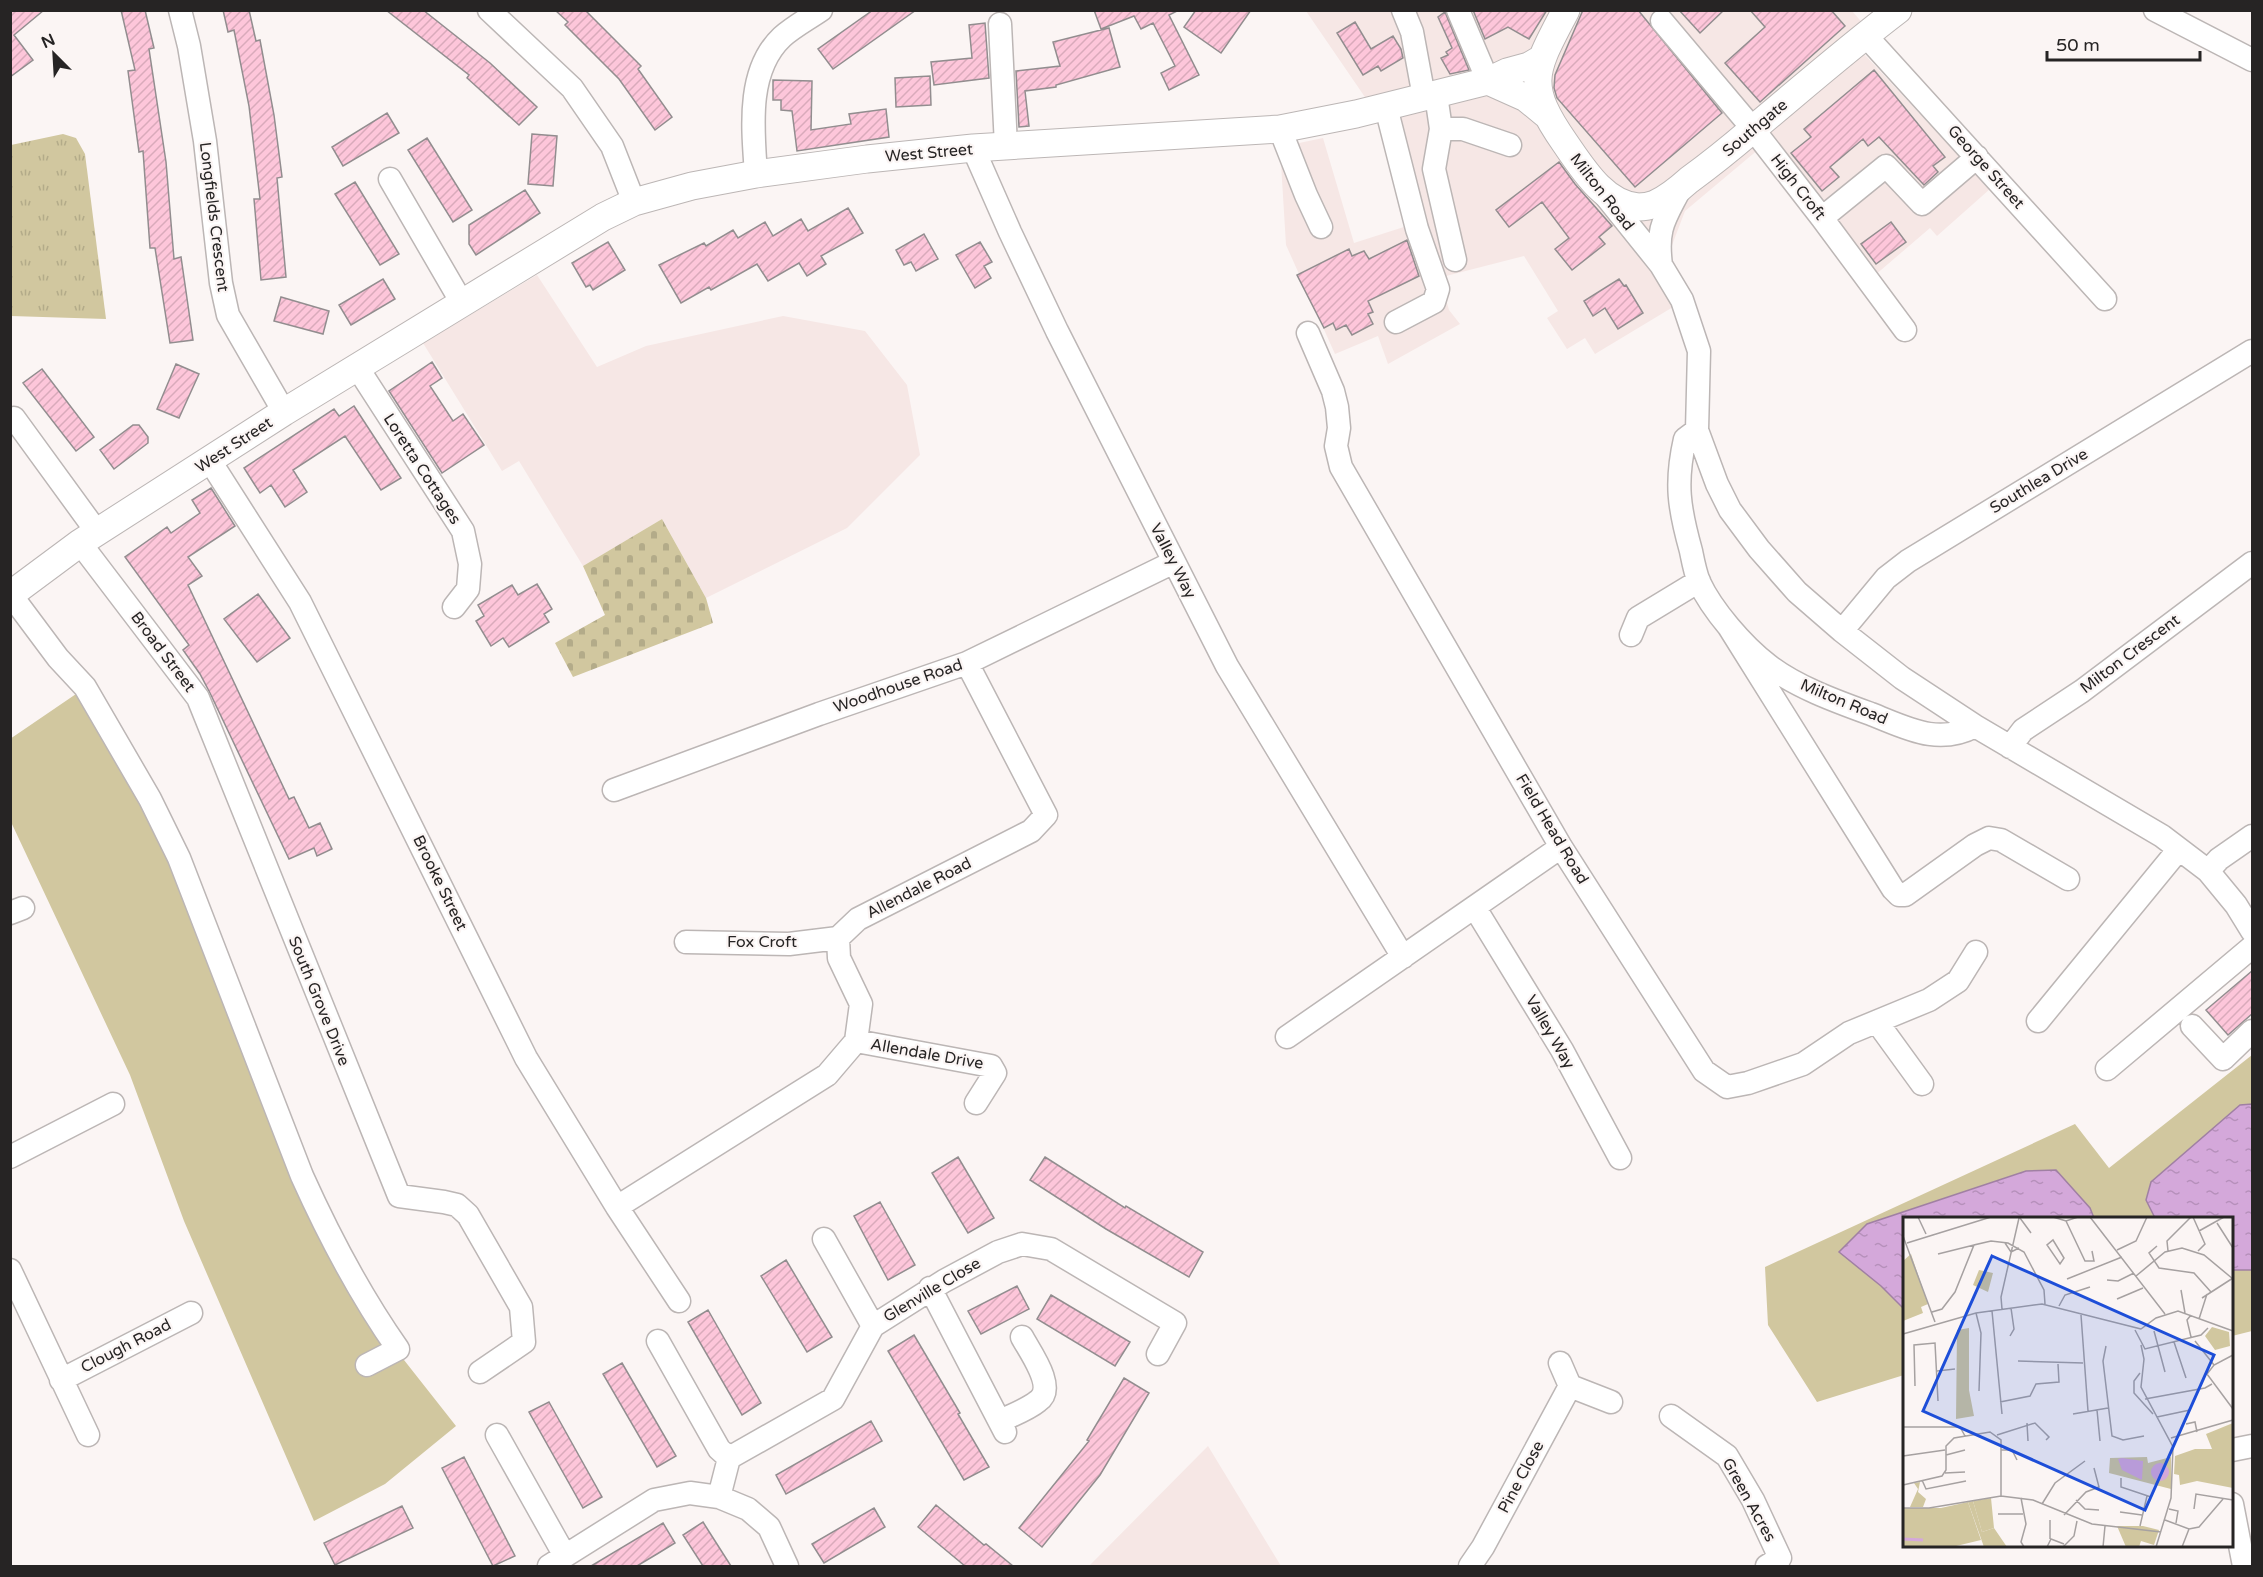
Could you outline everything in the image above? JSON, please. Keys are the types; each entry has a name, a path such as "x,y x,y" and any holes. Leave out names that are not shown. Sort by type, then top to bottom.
{"main road":[{"path":"1548,116 1539,94 1538,71 1541,59 1566,10"},
{"name":"Southgate","path":"1601,190 1627,205 1641,207 1654,204 1681,187 1898,10"},
{"name":"West Street","path":"11,595 89,538 284,412 603,217 634,202 693,186 756,174 867,159 973,148 1280,129 1386,107 1488,81 1541,59"},
{"path":"1488,81 1526,98 1548,116"},
{"name":"Milton Road","path":"1548,116 1579,164 1601,190"}],"street":[{"name":"Longfields Crescent","path":"180,10 189,46 203,129 221,283 228,315 284,412"},
{"path":"489,10 572,88 612,146 634,202"},
{"path":"756,174 752,129 758,78 766,58 782,37 820,10"},
{"path":"1403,10 1412,32 1441,129 1434,169 1455,260"},
{"path":"1458,10 1488,81"},
{"path":"2155,10 2253,60"},
{"name":"High Croft","path":"1662,21 1753,129 1905,330"},
{"path":"1000,24 1006,146"},
{"name":"George Street","path":"1866,36 2106,299"},
{"path":"1386,107 1417,229 1438,289 1434,302 1396,322"},
{"path":"1280,129 1321,227"},
{"path":"1441,129 1463,129 1510,145"},
{"name":"Valley Way","path":"973,148 1057,331 1227,666 1403,957"},
{"path":"1822,218 1886,165 1922,204 1977,157"},
{"path":"390,179 462,303"},
{"name":"Milton Road","path":"1661,265 1658,243 1660,231 1681,187"},
{"name":"Milton Road","path":"1601,190 1661,265 1682,300 1699,351 1697,430 1717,484 1743,529 1797,592 1902,678 1975,726 2162,836 2208,871 2236,905 2253,931"},
{"name":"Field Head Road","path":"1308,333 1342,401 1336,446 1341,467 1561,847 1704,1071 1727,1087 1748,1083 1803,1064 1849,1033 1929,1000 1958,981 1976,952"},
{"name":"Southlea Drive","path":"1842,631 1886,578 1908,561 2253,351"},
{"name":"Loretta Cottages","path":"357,367 463,531 470,564 468,589 454,607"},
{"name":"Broad Street","path":"14,418 89,538 198,698 239,805"},
{"name":"Milton Road","path":"1697,430 1685,439 1680,460 1681,519 1699,581 1729,627 1769,666 1822,696 1915,731 1934,735 1946,736 1962,733 1975,726"},
{"name":"Brooke Street","path":"210,461 300,602 526,1058 617,1207 679,1301"},
{"name":"Woodhouse Road","path":"614,790 819,714 966,663 1174,562"},
{"name":"Milton Crescent","path":"2010,747 2023,730 2082,691 2253,563"},
{"path":"1631,635 1638,618 1699,581"},
{"path":"11,595 58,658 85,687 146,791 179,858 302,1176 320,1215 374,1315 398,1349 368,1365"},
{"path":"1729,627 1893,889 1899,895 1905,895 1975,845 1989,838 2001,840 2068,879"},
{"name":"Allendale Road","path":"838,938 858,919 1031,831 1046,815 966,663"},
{"name":"South Grove Drive","path":"239,805 399,1196 457,1205 468,1215 521,1307 524,1342 480,1372"},
{"path":"2208,871 2219,859 2253,836"},
{"path":"1287,1037 1561,847"},
{"path":"2038,1021 2179,849"},
{"name":"Valley Way","path":"1475,908 1562,1050 1620,1158"},
{"path":"617,1207 826,1075 856,1041 861,1004 839,958 838,938"},
{"name":"Fox Croft","path":"686,942 789,944 838,938"},
{"path":"2107,1069 2253,947"},
{"path":"1877,1022 1922,1084"},
{"path":"2192,1026 2223,1059 2253,1031"},
{"name":"Allendale Drive","path":"856,1041 991,1066 995,1073 976,1103"},
{"path":"10,1157 113,1104"},
{"path":"824,1239 873,1326"},
{"name":"Glenville Close","path":"729,1458 833,1399 873,1326 930,1288 1006,1249 1022,1244 1051,1249 1175,1323 1158,1354"},
{"name":"Clough Road","path":"10,1270 88,1435"},
{"path":"930,1288 1002,1427 1040,1401 1045,1394 1046,1384 1022,1337"},
{"name":"Clough Road","path":"61,1380 191,1313"},
{"path":"658,1341 719,1449 729,1458 719,1497"},
{"path":"1560,1363 1570,1386 1611,1402"},
{"name":"Pine Close","path":"1470,1566 1483,1547 1570,1386"},
{"name":"Green Acres","path":"1671,1416 1727,1456 1753,1500 1780,1558 1767,1566"},
{"path":"497,1435 557,1561 654,1500 690,1493 719,1497 748,1509 770,1527 787,1566"},
{"path":"2233,1450 2253,1446"},
{"path":"2233,1509 2244,1566"}],"shaded area":[{"path":"1306,11 1852,11 1866,27 1851,40 1990,189 1937,236 1930,228 1874,276 1772,138 1685,211 1658,282 1673,307 1595,354 1585,338 1567,349 1547,318 1558,311 1524,256 1446,276 1444,292 1449,310 1460,324 1388,364 1378,336 1335,354 1286,245 1280,147 1323,138 1354,243 1410,225 1382,122"},
{"path":"537,275 597,367 646,346 783,316 865,331 907,385 920,455 847,528 706,598 662,519 583,566 519,461 502,471 423,343"},
{"path":"1208,1446 1281,1566 1089,1566"}],"green space":[{"path":"63,134 76,138 85,154 106,319 11,316 11,145"},
{"path":"662,519 706,598 713,623 573,677 555,643 605,615 583,566"},
{"path":"76,694 151,816 378,1327 456,1426 385,1484 314,1521 184,1221 130,1075 11,822 10,739"},
{"path":"2252,1055 2252,1331 2233,1336 2233,1217 1903,1217 1903,1375 1817,1402 1768,1325 1765,1267 2075,1124 2109,1168"}],"water":[{"path":"2252,1104 2252,1270 2233,1270 2233,1217 2154,1217 2146,1200 2151,1182 2240,1105"},
{"path":"2056,1170 2090,1208 2094,1217 1903,1217 1903,1308 1881,1286 1839,1252 1867,1224 2026,1171"}],"building":[{"path":"10,10 44,10 14,35 33,60 10,77"},
{"path":"121,10 145,10 154,48 149,49 166,162 174,259 181,257 193,340 170,343 155,248 150,248 143,151 139,152 128,71 135,70"},
{"path":"223,10 249,10 256,41 260,40 274,115 282,177 277,178 286,277 261,280 254,199 260,199 249,106 234,30 228,32"},
{"path":"386,10 423,10 490,63 537,107 519,125 467,78 469,75"},
{"path":"555,10 585,10 641,66 638,69 672,117 655,130 619,79 565,25 568,22"},
{"path":"873,10 916,10 833,69 818,49"},
{"path":"1094,10 1179,10 1169,15 1199,75 1169,90 1161,73 1175,66 1153,23 1141,29 1134,16 1101,29"},
{"path":"1196,10 1251,10 1221,53 1184,27"},
{"path":"1473,10 1547,10 1529,39 1508,27 1485,39"},
{"path":"1583,10 1638,10 1722,113 1635,187 1557,98 1554,88 1555,75"},
{"path":"1679,10 1724,10 1700,33"},
{"path":"1750,10 1831,10 1845,26 1760,102 1725,63 1765,27"},
{"path":"1445,12 1469,70 1450,74 1441,58 1448,55 1446,52 1452,48 1438,17"},
{"path":"1355,22 1371,49 1393,36 1401,49 1403,58 1381,71 1378,66 1363,75 1337,33"},
{"path":"985,23 989,78 934,85 931,62 972,58 969,25"},
{"path":"1109,28 1120,67 1056,85 1056,87 1025,91 1029,126 1019,127 1016,71 1060,66 1053,42"},
{"path":"1874,70 1945,157 1933,166 1938,172 1924,185 1879,137 1868,146 1863,139 1830,167 1839,177 1822,191 1791,153 1811,137 1804,129"},
{"path":"930,76 931,105 896,107 895,78"},
{"path":"773,80 812,81 811,130 851,124 849,114 886,109 889,137 797,151 792,111 781,110 781,100 773,100"},
{"path":"387,113 399,133 343,166 332,147"},
{"path":"532,134 557,136 553,186 528,184"},
{"path":"427,138 472,210 453,222 408,150"},
{"path":"1559,162 1612,226 1599,237 1605,244 1572,270 1555,249 1569,238 1542,202 1509,227 1496,210"},
{"path":"355,182 399,254 380,265 335,194"},
{"path":"525,190 540,213 476,255 469,244 469,225"},
{"path":"848,208 863,233 821,256 826,264 807,276 799,263 768,281 757,264 711,290 709,287 681,303 659,265 704,243 706,246 733,230 738,238 765,222 773,236 801,219 808,231"},
{"path":"1891,222 1906,242 1876,264 1861,244"},
{"path":"924,234 938,259 916,271 911,262 904,265 896,250"},
{"path":"1407,240 1419,276 1368,301 1373,312 1368,314 1373,324 1352,335 1346,325 1336,330 1333,323 1324,328 1297,275 1349,249 1352,256 1364,251 1369,259"},
{"path":"608,242 625,270 593,290 590,285 586,287 572,263"},
{"path":"980,242 992,262 984,266 991,278 975,288 956,255"},
{"path":"383,279 395,299 351,325 339,305"},
{"path":"1619,279 1624,286 1626,285 1643,313 1618,329 1605,308 1593,316 1584,301"},
{"path":"281,297 329,311 323,334 274,321"},
{"path":"432,362 442,378 430,386 453,421 463,414 484,445 442,473 389,391"},
{"path":"176,364 199,374 179,418 157,409"},
{"path":"42,369 94,437 76,451 23,383"},
{"path":"354,406 401,478 381,490 345,436 293,470 307,492 285,507 271,485 260,493 244,468 334,409 339,416"},
{"path":"133,425 139,425 148,437 148,443 114,469 100,450"},
{"path":"211,488 235,526 188,557 202,576 188,585 289,799 294,797 309,828 320,823 332,849 317,856 314,848 289,859 210,693 183,650 189,645 125,557 167,527 171,533 200,513 192,500"},
{"path":"537,584 552,609 544,614 549,622 509,647 503,638 491,646 476,621 484,616 478,605 512,585 518,595"},
{"path":"258,594 290,638 257,662 224,619"},
{"path":"2253,970 2253,1013 2228,1035 2206,1010"},
{"path":"958,1157 994,1218 968,1233 932,1173"},
{"path":"1045,1157 1125,1208 1126,1206 1203,1252 1189,1277 1106,1229 1030,1180"},
{"path":"880,1202 915,1265 888,1280 854,1216"},
{"path":"786,1260 832,1337 807,1352 761,1276"},
{"path":"1017,1286 1029,1309 981,1334 968,1311"},
{"path":"1051,1295 1130,1342 1115,1366 1037,1319"},
{"path":"708,1310 761,1403 742,1415 688,1322"},
{"path":"914,1335 989,1467 964,1480 888,1351"},
{"path":"622,1363 676,1456 657,1467 603,1374"},
{"path":"1124,1378 1149,1393 1100,1475 1042,1547 1019,1528 1089,1441 1087,1440"},
{"path":"549,1402 602,1497 583,1508 529,1412"},
{"path":"871,1421 882,1441 786,1494 776,1475"},
{"path":"464,1457 515,1556 493,1566 442,1468"},
{"path":"936,1505 1013,1566 965,1566 918,1527"},
{"path":"402,1506 413,1528 335,1565 324,1543"},
{"path":"874,1508 885,1527 824,1563 812,1544"},
{"path":"703,1522 731,1566 703,1566 683,1535"},
{"path":"663,1523 675,1543 637,1566 591,1566"}]}
